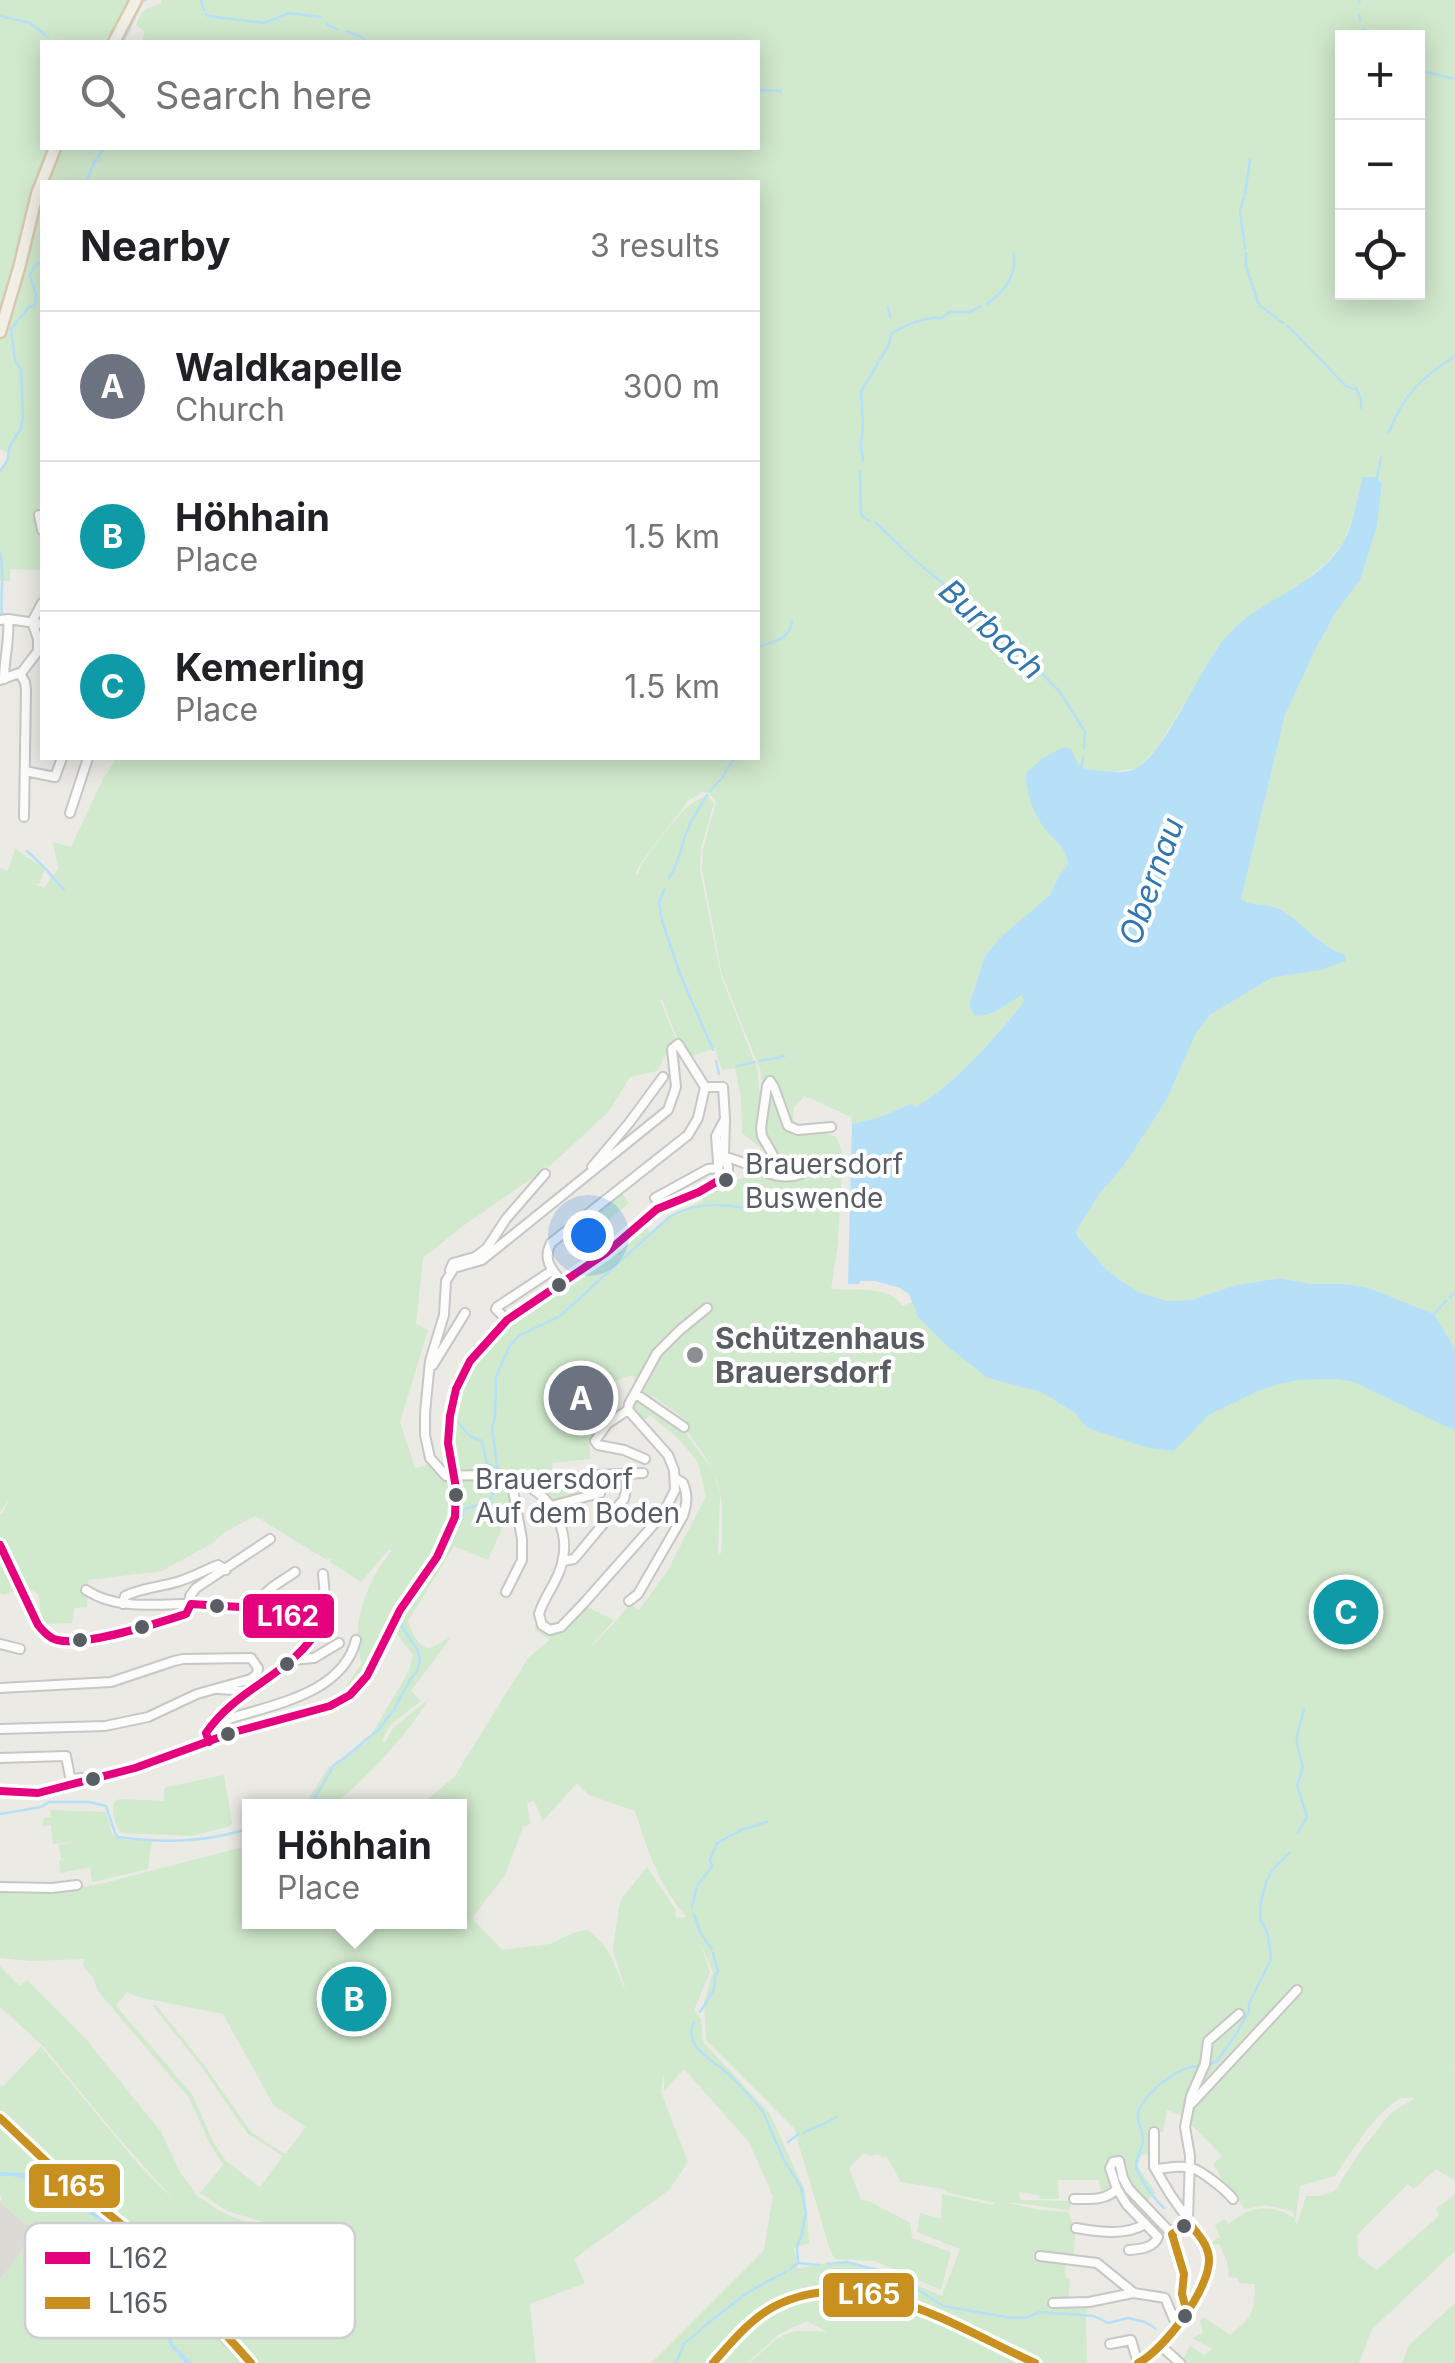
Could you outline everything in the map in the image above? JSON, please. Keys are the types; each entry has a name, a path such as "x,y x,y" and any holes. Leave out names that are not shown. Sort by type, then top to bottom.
{"main road":[{"path":"115,40 134,3"},
{"path":"43,180 55,150"},
{"path":"0,332 40,187"},
{"path":"0,2118 120,2223"},
{"path":"227,2338 251,2363"}],"street":[{"path":"32,622 40,608"},
{"path":"32,622 40,636 40,651 20,674 2,680 10,640 4,620 32,622 40,624"},
{"path":"20,674 26,684 24,817"},
{"path":"25,771 56,777 61,760"},
{"path":"70,813 87,760"},
{"path":"450,1272 482,1260 668,1110 676,1087 672,1049 678,1044 705,1087 697,1122 688,1134 552,1243 547,1257 562,1283"},
{"path":"584,1178 663,1077"},
{"path":"721,1156 739,1159 752,1168 781,1177 801,1174 778,1164 762,1136 770,1081 788,1126 798,1130 831,1127"},
{"path":"0,1791 38,1792 160,1761 234,1732 335,1704 358,1687 400,1610 444,1544 456,1512 448,1443 450,1416 456,1390 470,1362 507,1320 606,1254 657,1209 699,1192 719,1175 721,1156 716,1136 725,1119 722,1087 705,1087"},
{"path":"655,1198 710,1168 719,1175"},
{"path":"546,1174 506,1219 488,1248 453,1264 445,1285 444,1315 428,1377 425,1435 430,1458 444,1475 503,1477 532,1487 550,1506 563,1535 563,1562 539,1614 542,1625 550,1630 564,1625 663,1514 675,1490 668,1455 628,1410"},
{"path":"496,1309 552,1270"},
{"path":"486,1304 507,1320"},
{"path":"628,1410 657,1354 707,1308"},
{"path":"428,1377 438,1354 465,1314"},
{"path":"636,1394 684,1428"},
{"path":"628,1410 607,1424 595,1441 645,1459"},
{"path":"557,1481 643,1473"},
{"path":"563,1562 574,1560 624,1498 624,1474"},
{"path":"503,1477 516,1502 522,1560 506,1592"},
{"path":"629,1601 638,1594 687,1504 684,1483 675,1478"},
{"path":"550,1506 600,1493"},
{"path":"510,1510 516,1502"},
{"path":"0,1545 44,1634 64,1641 186,1614 194,1591 270,1539"},
{"path":"124,1604 129,1594 180,1582 218,1564 226,1570"},
{"path":"256,1610 263,1595 295,1572"},
{"path":"208,1742 206,1733 216,1720 312,1642 324,1612 323,1574"},
{"path":"86,1590 101,1600 124,1604 213,1604 322,1623"},
{"path":"216,1720 314,1690 342,1666 356,1640"},
{"path":"292,1660 314,1658 339,1643"},
{"path":"0,1644 20,1649"},
{"path":"0,1688 111,1682 174,1660 243,1657 251,1658 258,1668 250,1679 196,1694 148,1717 105,1726 0,1726"},
{"path":"217,1688 248,1691"},
{"path":"0,1758 66,1756 71,1778 96,1779"},
{"path":"0,1887 76,1885"},
{"path":"1189,2106 1297,1990"},
{"path":"1172,2234 1188,2221 1190,2156 1186,2128 1191,2096 1204,2067 1208,2042 1239,2014"},
{"path":"1110,2344 1130,2340 1138,2363 1152,2355 1204,2283 1210,2262 1206,2246 1154,2164 1154,2132"},
{"path":"1129,2250 1150,2246 1157,2235 1116,2190 1110,2163 1116,2161 1128,2189 1172,2234 1184,2274 1182,2294 1186,2310"},
{"path":"1157,2169 1189,2168 1233,2199"},
{"path":"1074,2200 1108,2196 1116,2190"},
{"path":"1076,2228 1100,2232 1130,2230 1145,2224"},
{"path":"1040,2256 1097,2264 1134,2293"},
{"path":"712,2363 774,2306 805,2293 837,2291 872,2294 898,2302 1034,2363"},
{"path":"1054,2303 1089,2302 1134,2293 1164,2298 1182,2294"},
{"path":"1164,2298 1176,2324"},
{"path":"1161,2346 1180,2363"}],"shaded area":[{"path":"0,2203 25,2223 25,2247 0,2280"}],"green space":[{"path":"0,0 132,0 113,40 40,40 40,150 53,150 44,180 40,180 40,570 10,569 10,581 0,581 0,469 10,453 0,449"},
{"path":"161,0 1455,0 1455,1349 1434,1314 1369,1288 1280,1278 1233,1286 1191,1300 1167,1301 1141,1293 1107,1270 1076,1232 1166,1101 1196,1033 1210,1015 1271,978 1320,970 1346,960 1345,955 1279,909 1241,899 1285,715 1336,612 1360,580 1377,526 1382,484 1351,522 1344,542 1326,563 1230,631 1157,748 1138,768 1110,772 1081,769 1074,757 1031,801 1040,822 1067,854 1068,864 1050,895 985,956 969,1005 974,1014 1022,995 1024,1002 974,1059 916,1107 909,1104 852,1124 851,1117 805,1096 794,1107 793,1119 836,1137 843,1153 831,1289 880,1291 902,1306 913,1302 918,1317 988,1378 1041,1392 1075,1413 1087,1428 1148,1448 1173,1451 1209,1415 1256,1392 1301,1380 1335,1379 1354,1382 1455,1431 1455,2066 1451,2072 1455,2068 1455,2181 1436,2169 1414,2189 1408,2184 1357,2235 1358,2256 1377,2270 1432,2222 1439,2215 1436,2209 1455,2194 1455,2251 1372,2329 1359,2363 1181,2363 1190,2346 1204,2355 1212,2349 1192,2338 1203,2333 1203,2317 1230,2335 1248,2318 1254,2302 1255,2284 1239,2283 1237,2278 1229,2277 1219,2244 1206,2246 1201,2239 1211,2242 1220,2237 1215,2225 1225,2219 1229,2224 1262,2208 1295,2218 1292,2211 1265,2205 1245,2209 1213,2164 1222,2156 1183,2116 1167,2110 1163,2132 1154,2133 1154,2153 1141,2155 1137,2166 1156,2193 1146,2201 1136,2200 1127,2206 1118,2194 1102,2198 1099,2180 1058,2180 1059,2199 1040,2199 1039,2195 1019,2192 1020,2200 1071,2201 1070,2210 1008,2203 1068,2212 1075,2230 1074,2256 1067,2257 1065,2277 1070,2279 1068,2302 1089,2302 1087,2363 750,2363 791,2332 827,2332 807,2321 779,2334 747,2363 651,2363 764,2250 773,2196 749,2142 684,2069 664,2091 664,2072 661,2092 688,2162 669,2190 574,2259 585,2283 530,2304 536,2363 258,2363 234,2338 355,2338 355,2223 267,2223 227,2211 200,2193 223,2165 189,2098 98,1991 83,1966 84,1959 0,1958 0,1888 68,1890 242,1847 242,1929 467,1929 467,1799 428,1799 455,1776 528,1658 550,1640 535,1630 536,1621 551,1633 584,1606 614,1620 584,1654 629,1604 639,1610 668,1570 706,1496 698,1463 681,1441 650,1415 641,1423 632,1413 636,1396 683,1429 712,1469 683,1426 686,1420 653,1396 643,1398 637,1394 641,1388 632,1375 607,1384 617,1412 589,1443 590,1459 552,1463 554,1482 596,1476 598,1492 552,1504 529,1484 513,1477 455,1475 450,1433 457,1396 472,1365 494,1336 553,1288 617,1245 622,1248 646,1227 651,1233 675,1213 703,1201 701,1193 760,1172 783,1179 774,1158 742,1133 735,1068 722,1070 715,1048 688,1057 660,1000 675,1037 657,1071 630,1077 608,1112 551,1165 423,1258 416,1324 428,1330 400,1422 415,1468 432,1464 450,1486 454,1503 451,1520 427,1571 393,1630 348,1695 346,1686 362,1663 357,1639 363,1604 378,1570 392,1551 389,1549 361,1582 330,1562 332,1558 327,1560 255,1516 162,1571 88,1580 87,1607 74,1608 72,1623 41,1624 39,1594 25,1587 0,1593 0,1514 10,1498 0,1512 0,868 8,871 15,849 45,869 39,884 32,883 44,888 58,869 53,842 71,847 116,760 760,760 760,180 45,180 59,150 760,150 760,40 143,40 145,31 136,25 138,20","holes":["702,792 709,793 716,802 703,849 702,869 722,975 761,1072 762,1091 721,976 700,869 701,848 714,803 708,796 680,814 636,873 688,801","713,1473 718,1485 721,1498 722,1513 718,1556 720,1494","577,1783 589,1795 635,1811 662,1881 687,1917 676,1918 675,1909 647,1867 619,1906 613,1950 626,1991 607,1950 586,1930 550,1944 502,1950 472,1918 505,1875 523,1827 530,1824 527,1803 534,1801 542,1822","700,1943 713,1972 704,2003 706,2040 794,2128 835,2259 875,2261 941,2290 951,2252 912,2238 910,2223 861,2200 849,2168 864,2153 886,2156 901,2182 996,2203 942,2194 941,2219 920,2213 917,2232 960,2249 942,2296 889,2273 856,2264 819,2264 798,2269 794,2248 809,2243 805,2191 770,2114 703,2042 701,2019 694,2010 710,1972","127,1992 223,2014 274,2106 306,2127 285,2154 251,2132 204,2065 156,2005 152,2005 248,2134 283,2156 260,2187 226,2161 192,2094 116,2006","1400,2098 1415,2098 1391,2113 1335,2191 1306,2196 1297,2225 1300,2186 1335,2176 1381,2114"]},
{"path":"620,1191 629,1203 597,1230 610,1244 590,1259 579,1243 569,1251 560,1239"},
{"path":"480,1478 509,1482 514,1501 488,1560 454,1546 408,1621 418,1641 429,1649 451,1637 411,1691 421,1701 392,1723 382,1740 385,1742 394,1727 429,1699 385,1756 341,1799 308,1799 328,1768 367,1742 409,1671 413,1655 393,1629 457,1517 457,1481"},
{"path":"224,1775 230,1826 192,1836 122,1833 118,1827 113,1813 115,1801 164,1801 167,1787"},
{"path":"50,1810 106,1812 112,1834 121,1839 152,1841 148,1869 92,1882 90,1867 60,1873 59,1861 67,1858 61,1859 59,1845 80,1841 53,1844 51,1825 42,1824 45,1817 51,1817"},
{"path":"0,1966 20,1986 27,1980 85,2038 161,2132 180,2172 197,2196 223,2213 249,2223 25,2223 0,2203 0,2085 41,2047 138,2164 176,2202 43,2046 0,2007"},
{"path":"25,2247 25,2338 221,2338 248,2363 0,2363 0,2280"},
{"path":"1455,2303 1455,2363 1402,2363 1409,2345"}],"water":[{"path":"1363,477 1377,477 1382,484 1377,526 1360,580 1316,648 1285,715 1241,899 1287,914 1327,946 1345,955 1346,961 1320,970 1271,978 1210,1015 1196,1033 1166,1101 1076,1232 1107,1270 1141,1293 1167,1301 1191,1300 1233,1286 1280,1278 1369,1288 1434,1314 1455,1349 1455,1431 1354,1382 1301,1380 1256,1392 1209,1415 1174,1451 1148,1448 1087,1428 1075,1413 1041,1392 988,1378 918,1317 909,1294 900,1288 875,1281 848,1284 852,1124 910,1104 916,1107 932,1096 974,1059 1024,1002 1022,995 993,1013 980,1016 974,1015 969,1005 985,956 1050,895 1068,864 1064,852 1034,811 1026,773 1063,747 1071,749 1082,768 1090,770 1127,771 1146,760 1159,746 1230,632 1332,558 1350,527"},
{"path":"0,2172 46,2177 109,2223 103,2223 53,2185 0,2176"},
{"path":"168,2338 172,2338 173,2344 192,2363 185,2363"}],"waterway":[{"path":"124,40 142,1 146,0"},
{"path":"201,0 204,10"},
{"path":"206,14 264,23 289,13 320,17"},
{"path":"1359,15 1360,20"},
{"path":"0,16 30,23 48,37"},
{"path":"327,24 338,30"},
{"path":"347,32 365,40"},
{"path":"1425,72 1455,79"},
{"path":"760,90 781,91"},
{"path":"87,180 103,150"},
{"path":"1245,194 1250,159"},
{"path":"1244,197 1240,211 1245,248"},
{"path":"1246,253 1246,266 1259,305 1283,323"},
{"path":"987,304 1008,283 1014,254"},
{"path":"0,471 23,417 21,369 15,361 11,329 35,305 30,275 40,262"},
{"path":"888,307 890,317"},
{"name":"Burbach","path":"863,460 861,392 892,333 922,320 980,307"},
{"path":"1288,326 1345,385 1356,388 1361,408"},
{"name":"Obernau","path":"1389,432 1415,388 1455,356"},
{"name":"Obernau","path":"1377,477 1381,458"},
{"name":"Burbach","path":"860,471 861,513 870,521"},
{"name":"Burbach","path":"876,523 995,626 1060,692 1085,732 1084,748"},
{"path":"0,552 2,615"},
{"path":"761,646 785,636 792,622"},
{"path":"1081,770 1083,757"},
{"path":"710,791 733,760"},
{"path":"669,878 687,831 707,795"},
{"path":"27,851 64,890"},
{"path":"664,890 659,903 662,921 713,1050"},
{"path":"772,1059 784,1056"},
{"path":"760,1061 770,1059"},
{"path":"716,1061 719,1074"},
{"path":"737,1066 755,1062"},
{"name":"Obernau","path":"498,1472 492,1427 496,1377 509,1347 519,1336 560,1316 669,1217 706,1205 746,1208"},
{"path":"614,1251 638,1231"},
{"path":"1450,1297 1455,1293"},
{"path":"1434,1314 1446,1301"},
{"path":"453,1417 470,1436 482,1441 487,1464 495,1467"},
{"name":"Obernau","path":"444,1550 464,1509 488,1501 499,1480"},
{"name":"Obernau","path":"314,1799 334,1765 379,1729 418,1670 418,1650 402,1627 407,1607"},
{"path":"1298,1832 1307,1817 1297,1785 1303,1768 1296,1739 1304,1710"},
{"name":"Obernau","path":"0,1814 49,1802 89,1802 106,1806 118,1837 184,1840 242,1830"},
{"path":"692,1907 697,1886 712,1866 710,1860 717,1843 767,1822"},
{"path":"1208,2065 1217,2061 1235,2036 1271,1959 1268,1935 1260,1918 1261,1902 1266,1882 1289,1853"},
{"path":"694,1914 712,1949"},
{"path":"700,2012 714,1990 718,1972 713,1953"},
{"path":"694,2022 692,2037 698,2049 740,2086"},
{"path":"1164,2208 1137,2170 1143,2140 1138,2114 1143,2102 1165,2080 1200,2066"},
{"path":"743,2089 762,2110 801,2187 806,2213 797,2246 798,2263"},
{"path":"804,2133 836,2117"},
{"path":"788,2142 799,2134"},
{"path":"827,2264 847,2262 881,2271 943,2306 1006,2317 1025,2318 1040,2312 1094,2316 1108,2323 1128,2318 1155,2328"},
{"path":"790,2269 798,2263 819,2265"},
{"path":"676,2363 684,2344 712,2320 745,2294 787,2271"}],"transit line":[{"name":"L162","path":"0,1791 38,1793 135,1768 234,1732 330,1706 350,1695 367,1676 400,1610 437,1557 455,1517 456,1488 448,1443 450,1416 456,1389 470,1361 507,1320 606,1253 657,1209 726,1180"},
{"name":"L162","path":"0,1545 38,1625 57,1640 85,1640 140,1628 186,1614 191,1604 240,1607 322,1623 297,1655 219,1717 206,1733 209,1742"},
{"name":"L165","path":"0,2118 120,2223"},
{"name":"L165","path":"1138,2363 1184,2317 1208,2271 1208,2253 1189,2223 1172,2234 1184,2274 1182,2294 1186,2309"},
{"name":"L165","path":"713,2363 766,2311 808,2294 841,2291 875,2295 908,2305 1035,2363"},
{"name":"L165","path":"229,2338 251,2363"}],"place":[{"name":"Brauersdorf Buswende","path":"726,1180"},
{"name":"Schützenhaus Brauersdorf","path":"695,1355"},
{"name":"Waldkapelle","path":"581,1398"},
{"name":"Brauersdorf Auf dem Boden","path":"456,1495"},
{"name":"Kemerling","path":"1346,1612"},
{"name":"Höhhain","path":"354,1999"}]}
